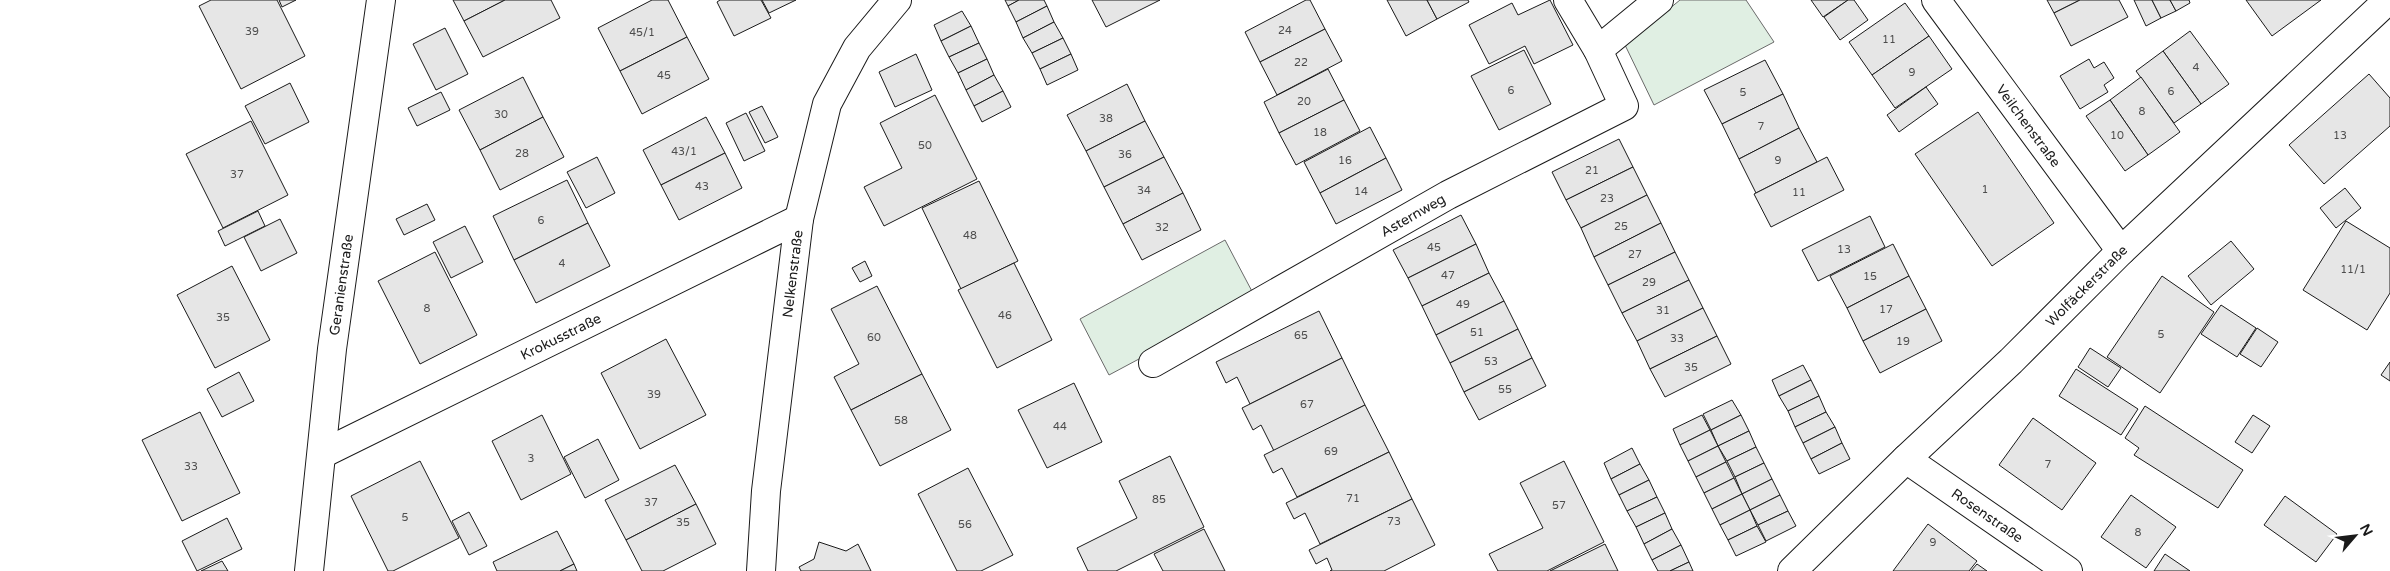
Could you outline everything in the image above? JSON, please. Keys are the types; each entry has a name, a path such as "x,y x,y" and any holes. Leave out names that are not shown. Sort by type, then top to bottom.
{"street":[{"name":"Geranienstraße","path":"309,571 332,350 380,0"},
{"name":"Nelkenstraße","path":"760,571 766,490 799,219 827,104 857,48 897,0"},
{"name":"Asternweg","path":"1153,363 1448,195 1624,106 1598,50 1568,0"},
{"path":"1598,50 1659,0"},
{"name":"Veilchenstraße","path":"1936,0 2121,251"},
{"name":"Wolfäckerstraße","path":"1792,571 1906,458 2011,361 2121,251 2385,5"},
{"name":"Krokusstraße","path":"322,454 799,219"},
{"name":"Rosenstraße","path":"1906,458 2068,571"}],"green space":[{"path":"1680,0 1746,0 1774,42 1654,105 1625,45"},
{"path":"1225,240 1255,297 1109,375 1080,319"}],"building":[{"path":"211,0 277,0 305,56 241,89 199,6"},
{"path":"279,0 296,0 282,7"},
{"path":"453,0 505,0 464,21"},
{"path":"505,0 551,0 560,18 483,57 464,21"},
{"path":"652,0 668,0 687,37 620,71 598,28"},
{"path":"720,0 761,0 771,18 734,36 717,2"},
{"path":"762,0 796,0 769,13"},
{"path":"1005,0 1019,0 1008,6"},
{"path":"1019,0 1044,0 1047,6 1016,22 1008,6"},
{"path":"1092,0 1160,0 1106,27"},
{"path":"1306,0 1310,0 1325,29 1260,62 1245,32"},
{"path":"1387,0 1427,0 1437,19 1406,36"},
{"path":"1427,0 1468,0 1469,2 1437,19"},
{"path":"1550,0 1573,45 1534,64 1525,46 1489,64 1469,25 1512,3 1518,15"},
{"path":"1811,0 1848,0 1823,17"},
{"path":"1848,0 1854,0 1868,20 1840,40 1824,17"},
{"path":"2047,0 2080,0 2054,13"},
{"path":"2080,0 2119,0 2128,17 2071,46 2054,13"},
{"path":"2134,0 2152,0 2161,18 2146,26"},
{"path":"2152,0 2170,0 2176,11 2161,18"},
{"path":"2170,0 2189,0 2190,3 2176,11"},
{"path":"2246,0 2321,0 2272,36"},
{"path":"1905,3 1929,36 1872,75 1849,42"},
{"path":"1047,6 1054,22 1023,38 1016,22"},
{"path":"962,11 971,26 941,41 934,25"},
{"path":"1054,22 1063,38 1032,53 1023,38"},
{"path":"971,26 979,43 949,57 941,41"},
{"path":"445,28 468,74 436,90 413,44"},
{"path":"1325,29 1342,61 1277,95 1260,62"},
{"path":"2190,31 2229,84 2201,104 2163,51"},
{"path":"1929,36 1952,69 1895,108 1872,75"},
{"path":"687,37 709,79 642,114 620,71"},
{"path":"1063,38 1071,54 1040,69 1032,53"},
{"path":"979,43 987,59 958,73 949,57"},
{"path":"1524,50 1551,104 1499,130 1471,76"},
{"path":"2163,51 2201,104 2174,123 2136,71"},
{"path":"916,54 932,90 895,107 879,72"},
{"path":"1071,54 1078,70 1047,85 1040,69"},
{"path":"987,59 994,75 966,90 958,73"},
{"path":"2089,59 2094,68 2104,62 2114,78 2104,85 2108,92 2080,109 2060,76"},
{"path":"1765,60 1783,94 1722,124 1704,90"},
{"path":"1328,69 1344,100 1279,133 1264,102"},
{"path":"2369,74 2390,98 2390,126 2324,184 2289,145"},
{"path":"994,75 1003,91 974,106 966,90"},
{"path":"523,77 543,117 480,150 459,110"},
{"path":"2141,77 2180,132 2148,155 2110,100"},
{"path":"290,83 309,122 265,144 245,106"},
{"path":"1127,84 1145,121 1086,151 1067,115"},
{"path":"1926,87 1938,104 1899,132 1887,115"},
{"path":"1003,91 1011,107 982,122 974,106"},
{"path":"441,92 450,110 417,126 408,108"},
{"path":"1783,94 1799,128 1739,159 1722,124"},
{"path":"935,95 977,179 884,226 864,187 902,168 880,123"},
{"path":"1344,100 1360,131 1296,165 1279,133"},
{"path":"2110,100 2148,155 2125,171 2086,116"},
{"path":"762,106 778,137 765,143 749,112"},
{"path":"1978,112 2054,223 1992,266 1915,154"},
{"path":"746,113 765,151 744,161 726,123"},
{"path":"543,117 564,157 500,190 480,150"},
{"path":"706,117 725,153 661,185 643,150"},
{"path":"251,121 288,195 223,228 186,154"},
{"path":"1145,121 1164,157 1104,187 1086,151"},
{"path":"1370,127 1386,158 1320,193 1304,162"},
{"path":"1799,128 1817,162 1756,193 1739,159"},
{"path":"1619,139 1633,167 1566,200 1552,172"},
{"path":"725,153 742,188 679,220 661,185"},
{"path":"597,157 615,193 586,208 567,172"},
{"path":"1164,157 1183,193 1123,224 1104,187"},
{"path":"1827,157 1844,190 1771,227 1754,194"},
{"path":"1386,158 1402,190 1336,224 1320,193"},
{"path":"1633,167 1647,195 1581,228 1566,200"},
{"path":"567,180 588,223 514,260 493,216"},
{"path":"979,181 1018,261 961,289 922,208"},
{"path":"2345,188 2361,208 2336,228 2320,208"},
{"path":"1183,193 1201,230 1142,260 1123,224"},
{"path":"1647,195 1661,223 1594,257 1581,228"},
{"path":"427,204 435,220 404,235 396,219"},
{"path":"258,211 265,226 225,246 218,231"},
{"path":"1461,215 1476,244 1408,278 1393,250"},
{"path":"1870,216 1885,247 1818,281 1802,250"},
{"path":"280,219 297,253 261,271 244,237"},
{"path":"2346,221 2390,248 2390,293 2367,330 2303,290"},
{"path":"588,223 610,266 536,303 514,260"},
{"path":"1661,223 1675,252 1608,285 1594,257"},
{"path":"465,226 483,262 451,278 433,242"},
{"path":"2231,241 2254,269 2211,305 2188,276"},
{"path":"1476,244 1489,273 1422,306 1408,278"},
{"path":"1893,244 1909,276 1847,308 1830,276"},
{"path":"435,252 477,335 420,364 378,281"},
{"path":"1675,252 1689,280 1622,313 1608,285"},
{"path":"865,261 872,276 860,282 852,268"},
{"path":"1014,263 1052,340 997,368 958,290"},
{"path":"232,266 270,340 215,368 177,295"},
{"path":"1489,273 1504,301 1436,335 1422,306"},
{"path":"1909,276 1926,309 1863,341 1847,308"},
{"path":"2162,276 2214,312 2160,393 2107,357"},
{"path":"1689,280 1703,308 1637,341 1622,313"},
{"path":"877,286 922,374 851,410 834,377 859,364 831,309"},
{"path":"1504,301 1518,329 1450,363 1436,335"},
{"path":"2221,305 2256,328 2237,357 2201,334"},
{"path":"1703,308 1717,336 1650,369 1637,341"},
{"path":"1926,309 1942,341 1880,373 1863,341"},
{"path":"1319,311 1342,358 1250,404 1237,377 1226,383 1216,362"},
{"path":"2257,328 2278,342 2261,367 2240,354"},
{"path":"1518,329 1532,358 1464,392 1450,363"},
{"path":"1717,336 1731,364 1665,397 1650,369"},
{"path":"666,339 706,415 640,449 601,373"},
{"path":"2090,348 2121,368 2108,387 2078,367"},
{"path":"1342,358 1365,405 1274,451 1261,425 1253,430 1242,408"},
{"path":"1532,358 1546,386 1479,420 1464,392"},
{"path":"2390,362 2390,381 2381,375"},
{"path":"1803,365 1811,380 1779,396 1772,380"},
{"path":"2076,369 2138,409 2121,435 2059,396"},
{"path":"239,372 254,401 222,417 207,389"},
{"path":"922,374 951,430 880,466 851,410"},
{"path":"1811,380 1819,396 1788,411 1779,396"},
{"path":"1074,383 1102,442 1047,468 1018,410"},
{"path":"1819,396 1826,412 1795,427 1788,411"},
{"path":"1732,400 1741,415 1711,430 1703,414"},
{"path":"1365,405 1389,452 1297,497 1282,468 1273,473 1264,455"},
{"path":"2145,406 2243,470 2218,508 2134,455 2139,448 2125,438"},
{"path":"200,412 240,493 182,521 142,440"},
{"path":"1826,412 1835,427 1803,443 1795,427"},
{"path":"542,415 571,474 521,500 492,441"},
{"path":"1702,415 1710,430 1680,445 1673,429"},
{"path":"1741,415 1749,431 1718,446 1711,430"},
{"path":"2253,415 2270,426 2252,453 2235,442"},
{"path":"2033,418 2096,463 2062,510 1999,465"},
{"path":"1835,427 1842,443 1811,459 1803,443"},
{"path":"1710,430 1718,446 1688,461 1680,445"},
{"path":"1749,431 1756,447 1727,461 1718,446"},
{"path":"598,439 619,480 585,498 564,457"},
{"path":"1842,443 1850,459 1819,474 1811,459"},
{"path":"1718,446 1726,462 1696,477 1688,461"},
{"path":"1756,447 1764,463 1735,477 1727,461"},
{"path":"1632,448 1640,464 1611,479 1604,463"},
{"path":"1389,452 1412,499 1320,544 1305,513 1294,519 1286,503"},
{"path":"1170,456 1204,527 1116,571 1088,571 1077,548 1137,518 1119,481"},
{"path":"420,461 459,538 393,571 388,571 351,496"},
{"path":"1564,461 1604,542 1547,571 1498,571 1489,554 1543,528 1520,483"},
{"path":"1726,462 1734,478 1704,493 1696,477"},
{"path":"1764,463 1772,479 1742,494 1735,477"},
{"path":"1640,464 1649,480 1619,495 1611,479"},
{"path":"675,465 696,504 626,540 605,500"},
{"path":"968,468 1013,555 981,571 957,571 918,494"},
{"path":"1734,478 1742,494 1712,509 1704,493"},
{"path":"1772,479 1780,495 1750,510 1742,494"},
{"path":"1649,480 1657,497 1627,511 1619,495"},
{"path":"1742,494 1750,510 1720,525 1712,509"},
{"path":"1780,495 1788,511 1758,525 1750,510"},
{"path":"2131,495 2176,527 2146,568 2101,537"},
{"path":"2285,496 2337,534 2316,562 2264,525"},
{"path":"1657,497 1665,513 1636,527 1627,511"},
{"path":"1412,499 1435,545 1384,571 1330,571 1332,570 1327,558 1316,564 1309,550"},
{"path":"696,504 716,544 663,571 642,571 626,540"},
{"path":"1750,510 1757,526 1728,540 1720,525"},
{"path":"1788,511 1796,526 1766,541 1758,525"},
{"path":"469,512 487,546 469,555 452,521"},
{"path":"1665,513 1672,529 1644,544 1636,527"},
{"path":"227,518 242,549 197,571 182,541"},
{"path":"1928,524 1977,561 1969,571 1893,571"},
{"path":"1757,526 1766,542 1736,556 1728,540"},
{"path":"1204,529 1225,571 1163,571 1154,554"},
{"path":"1672,529 1681,545 1652,560 1644,544"},
{"path":"557,531 574,564 560,571 497,571 493,562"},
{"path":"819,542 846,551 858,544 871,571 801,571 799,567 814,559"},
{"path":"1605,544 1618,571 1550,571"},
{"path":"1681,545 1689,562 1670,571 1658,571 1652,560"},
{"path":"2165,554 2190,571 2154,571"},
{"path":"222,561 228,571 201,571"},
{"path":"1689,562 1693,571 1670,571"},
{"path":"574,564 577,571 560,571"},
{"path":"1977,564 1987,571 1971,571"}]}
